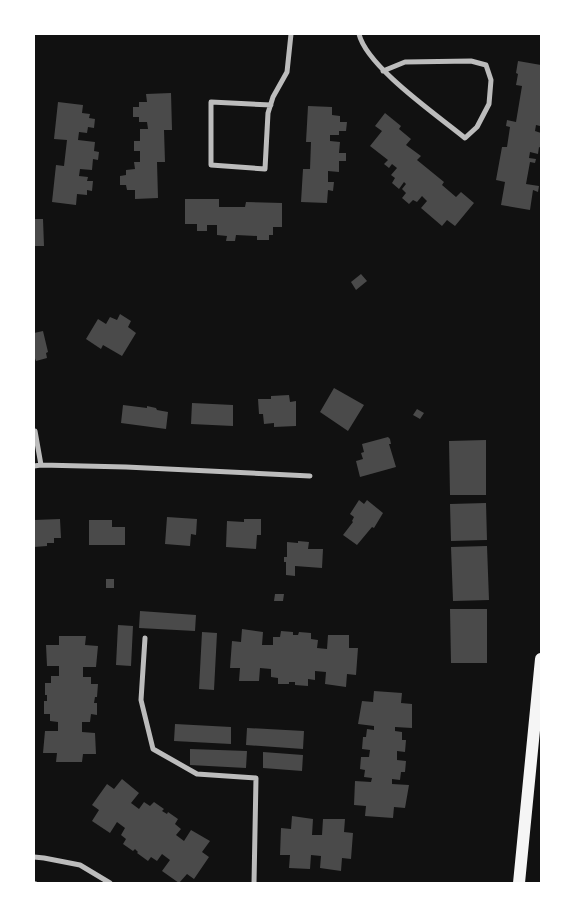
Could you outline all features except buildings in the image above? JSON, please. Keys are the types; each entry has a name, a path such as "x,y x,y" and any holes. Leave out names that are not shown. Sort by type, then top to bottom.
{"main road":[{"path":"519,883 541,659"}],"street":[{"path":"271,105 212,102 211,165 265,169 268,113 287,72 291,34"},
{"path":"359,34 361,42 383,71 465,138 477,127 489,104 491,80 486,65 470,61 405,62 383,71"},
{"path":"35,430 41,465"},
{"path":"34,466 136,467 310,476"},
{"path":"145,638 141,700 153,749 197,774 256,778 254,883"},
{"path":"34,857 80,866 110,883"}]}
